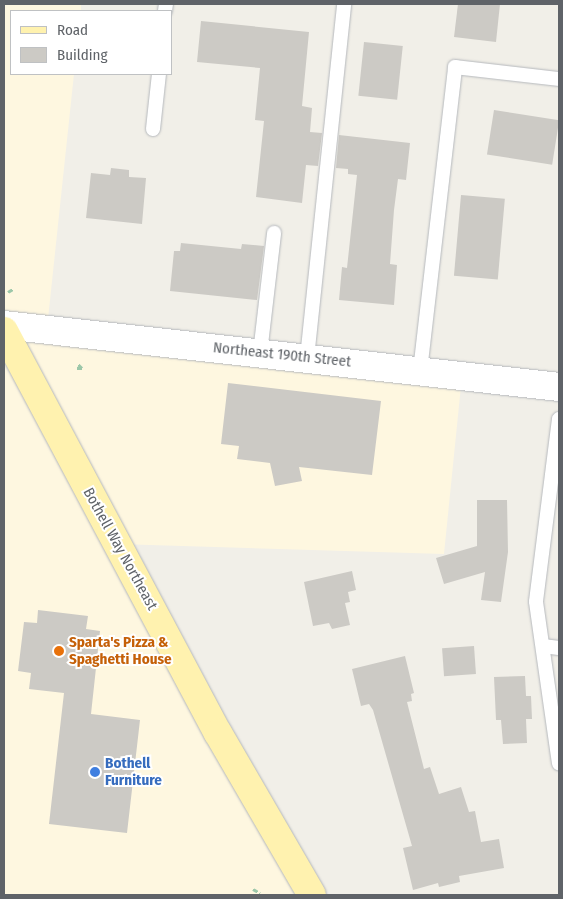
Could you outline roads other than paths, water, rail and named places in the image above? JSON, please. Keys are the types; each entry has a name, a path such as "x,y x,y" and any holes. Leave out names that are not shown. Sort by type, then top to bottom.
{"main road":[{"name":"Bothell Way Northeast","path":"4,332 218,733 312,895"}],"street":[{"name":"Northeast 190th Street","path":"4,324 559,387"}],"lane":[{"path":"307,358 344,4"},
{"path":"420,371 455,67 559,79"},
{"path":"153,129 159,75"},
{"path":"260,353 274,233"},
{"path":"559,419 536,602 559,763"},
{"path":"543,646 559,648"}],"place":[{"name":"Sparta's Pizza & Spaghetti House","path":"59,651"},
{"name":"Bothell Furniture","path":"95,772"}]}
